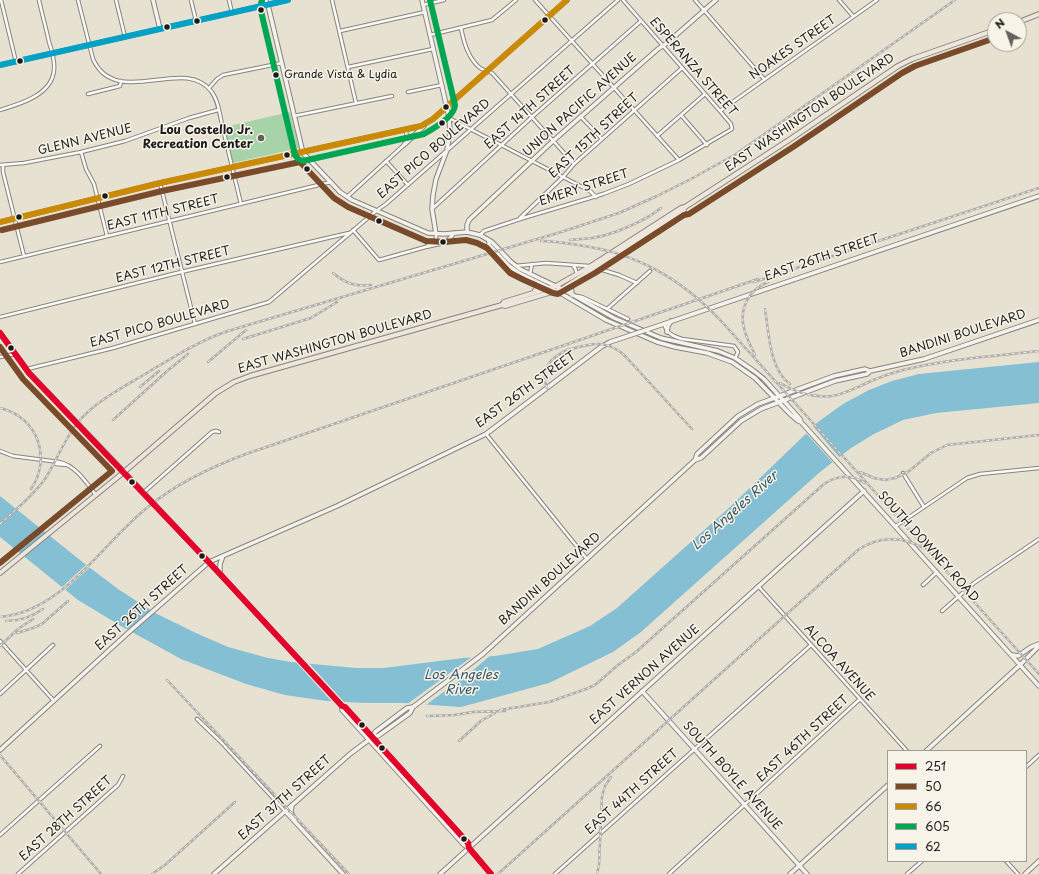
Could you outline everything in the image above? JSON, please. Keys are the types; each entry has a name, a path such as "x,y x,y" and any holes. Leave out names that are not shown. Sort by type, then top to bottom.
{"main road":[{"path":"153,0 160,29"},
{"path":"0,65 288,0"},
{"path":"422,0 449,117 450,132 447,150 434,184 432,209 436,234"},
{"path":"404,145 567,0"},
{"name":"UNION PACIFIC AVENUE","path":"467,232 469,220 531,161 716,0"},
{"path":"268,4 303,153 346,197 424,231 436,234 467,232 480,235 492,242 513,267"},
{"path":"1027,19 1039,14"},
{"name":"EAST WASHINGTON BOULEVARD","path":"0,573 124,472 216,393 237,381 250,376 562,289 682,208 790,140 898,66 912,59 987,33"},
{"path":"0,222 98,198 406,130 426,124"},
{"name":"EAST 26TH STREET","path":"0,750 128,633 209,562 337,506 486,434 601,347 610,342 1039,196"},
{"path":"428,246 447,242 454,233"},
{"name":"SOUTH DOWNEY ROAD","path":"513,267 556,286 614,318 650,334 677,342 718,351 735,358 759,375 1039,686"},
{"name":"SOUTH DOWNEY ROAD","path":"513,267 519,274 556,291 606,320 645,338 666,345 707,353 729,360 755,378 790,414 801,422"},
{"name":"EAST WASHINGTON BOULEVARD","path":"502,305 504,302 556,286 593,267"},
{"path":"530,294 538,288 535,281"},
{"path":"572,295 571,288 573,282"},
{"name":"BANDINI BOULEVARD","path":"371,738 378,736 410,712 413,708 483,654 695,460 701,458 750,415 790,397 835,381 867,374 870,371 924,359 1039,320"},
{"path":"667,332 671,321"},
{"path":"0,333 27,369 144,492 342,706 342,710 371,738 491,874"},
{"name":"BANDINI BOULEVARD","path":"695,460 697,454 738,416 758,404 834,376 865,369 870,371"},
{"path":"790,397 790,408"},
{"name":"EAST VERNON AVENUE","path":"440,874 864,491"},
{"path":"220,574 220,564 223,556"},
{"path":"1011,654 1018,656 1031,646 1039,645"},
{"path":"927,750 1020,665 1039,645"},
{"name":"SOUTH BOYLE AVENUE","path":"642,691 807,874"},
{"name":"EAST 37TH STREET","path":"214,874 339,763 371,738"},
{"path":"790,874 887,786"},
{"path":"292,805 292,814 296,823"},
{"path":"285,811 343,874"},
{"path":"1025,874 1039,861"}],"street":[{"path":"1,0 16,62"},
{"path":"0,110 26,101 47,86 54,74 55,68 52,53 39,0"},
{"path":"78,0 93,59 98,68 108,76 122,81 141,82 184,78 199,82 209,88 215,97 241,204"},
{"path":"116,0 125,37"},
{"path":"191,0 196,21"},
{"path":"229,0 232,12"},
{"path":"266,0 268,4"},
{"path":"332,0 356,102"},
{"path":"423,5 444,0"},
{"path":"430,35 492,20 516,0"},
{"path":"535,0 679,160"},
{"name":"EAST PICO BOULEVARD","path":"27,369 113,348 269,302 408,185 618,0"},
{"name":"ESPERANZA STREET","path":"623,0 720,111 732,128"},
{"path":"695,0 764,79"},
{"path":"839,0 853,16"},
{"name":"NOAKES STREET","path":"720,111 877,0"},
{"path":"340,31 425,12"},
{"name":"EAST 14TH STREET","path":"432,209 532,117 641,21"},
{"path":"461,28 467,51 481,68 491,72 574,164"},
{"path":"348,67 433,49"},
{"path":"209,88 216,79 222,76 282,63"},
{"name":"EAST 15TH STREET","path":"520,219 563,177 574,164 682,68"},
{"path":"88,94 120,86 122,81"},
{"path":"408,92 442,85"},
{"path":"657,136 705,94"},
{"path":"294,116 356,102 360,103 392,96"},
{"name":"GLENN AVENUE","path":"2,165 51,159 126,141 189,118 218,110"},
{"path":"681,115 707,145"},
{"path":"449,117 590,191 596,197"},
{"path":"581,117 602,139"},
{"name":"EMERY STREET","path":"480,235 484,231 596,197 629,184 707,145 732,128"},
{"path":"346,197 404,145 407,139 406,130"},
{"path":"81,152 86,169 93,180 107,236"},
{"path":"386,161 408,185"},
{"path":"2,165 2,172 24,256"},
{"name":"EAST 11TH STREET","path":"0,262 331,182"},
{"path":"160,184 194,324"},
{"path":"352,231 379,260 435,243 436,234"},
{"name":"EAST 12TH STREET","path":"0,317 352,231"},
{"path":"513,267 532,264 572,264 593,267 619,275 637,283"},
{"path":"530,274 532,264"},
{"path":"572,264 577,274"},
{"path":"607,309 650,271"},
{"path":"572,295 582,297 628,319"},
{"path":"663,323 667,332"},
{"name":"SOUTH DOWNEY ROAD","path":"667,332 682,339 733,346 738,350 735,358"},
{"path":"0,357 15,354"},
{"path":"144,492 212,432 219,432"},
{"path":"486,434 587,559"},
{"path":"0,452 8,456 54,462 65,466 67,465 77,472 96,494"},
{"path":"896,526 968,478 980,474 1039,468"},
{"path":"903,473 924,507"},
{"path":"942,611 974,583 1039,539"},
{"path":"923,585 937,572"},
{"name":"ALCOA AVENUE","path":"758,586 906,750"},
{"path":"0,641 54,701"},
{"path":"0,694 53,645"},
{"name":"EAST 44TH STREET","path":"555,874 694,748 811,645"},
{"name":"EAST 46TH STREET","path":"669,874 860,699"},
{"path":"197,719 220,741 285,811"},
{"path":"0,835 100,746"},
{"path":"1027,766 1039,755"},
{"name":"EAST 28TH STREET","path":"18,874 118,785 123,776"},
{"path":"907,874 921,862"},
{"path":"1007,862 1018,874"}],"green space":[{"name":"Lou Costello Jr. Recreation Center","path":"290,112 299,148 233,163 224,127"}],"water":[{"name":"Los Angeles River","path":"1039,362 1039,403 936,413 903,420 874,434 851,448 820,472 641,632 613,652 549,683 461,707 404,703 327,701 285,695 246,684 181,659 121,626 78,600 0,537 0,496 118,589 155,613 228,647 268,658 291,662 356,668 384,668 463,658 495,656 538,649 590,626 617,608 730,507 818,422 843,404 869,390 892,381 919,374"}],"pier":[{"path":"812,425 841,459 834,464 805,432"},
{"path":"87,564 91,566 64,591 61,588"},
{"path":"492,654 471,672 423,707 406,705 473,656"},
{"path":"294,660 307,661 345,703 333,703"}],"railway":[{"path":"0,524 24,503 45,479 69,435 79,421 93,407 110,395 185,350 228,331 561,232 619,213 657,196 736,154 955,0"},
{"path":"754,282 1039,188"},
{"path":"570,240 592,238 619,231 646,218 661,208"},
{"path":"541,241 564,243 620,254 657,270 691,293 722,322 1039,674"},
{"path":"333,273 350,284 371,285"},
{"path":"0,617 23,612 43,603 80,574 131,522 159,498 195,476 220,464 758,279"},
{"path":"755,355 745,332 743,321 744,307 751,295 761,285 768,282"},
{"path":"243,339 311,318 337,302"},
{"path":"765,309 769,339 774,360 783,377 790,384"},
{"path":"208,362 246,330"},
{"path":"571,349 593,344 613,347 626,357 692,429"},
{"path":"547,388 545,381 546,369 552,359 569,349"},
{"path":"780,383 805,394 832,396 846,392 886,375 920,366 971,358 1039,351"},
{"path":"113,420 188,354"},
{"path":"140,387 159,371"},
{"path":"0,408 13,413 24,420 32,429 38,440 40,465 37,477 31,489"},
{"path":"860,472 874,478 885,480 895,478 908,472 931,453 947,445 1039,435"},
{"path":"500,710 549,702 595,685 636,652 824,484 839,477 855,478 865,483"},
{"path":"498,874 858,550 874,542 890,539 907,541 923,548"},
{"path":"17,633 42,624 68,601"},
{"path":"6,621 26,618 43,609"},
{"path":"0,646 18,629 33,619"},
{"path":"167,680 349,874"},
{"path":"427,716 505,711"},
{"path":"459,741 481,721 495,713"},
{"path":"0,755 101,874"},
{"path":"597,874 599,865 602,796 605,786 611,777"},
{"path":"152,874 165,865 235,802"}],"transit line":[{"name":"605","path":"262,0 260,7 295,155 298,159 303,161 424,134 448,118 455,105 430,0"},
{"name":"62","path":"0,65 288,0"},
{"name":"66","path":"0,222 160,183 421,126 433,119 567,0"},
{"name":"50","path":"2,230 162,191 300,162 334,198 348,207 426,241 444,242 466,240 477,243 487,248 510,273 558,294 595,273 684,215 689,214 793,147 902,73 915,66 987,41"},
{"name":"251","path":"0,333 29,373 220,574 342,706 345,707 468,843 469,848 491,874"},
{"name":"50","path":"0,347 23,379 112,471 0,563"}],"place":[{"name":"Grande Vista & Lydia","path":"276,75"},
{"name":"Lou Costello Jr. Recreation Center","path":"261,138"}]}
